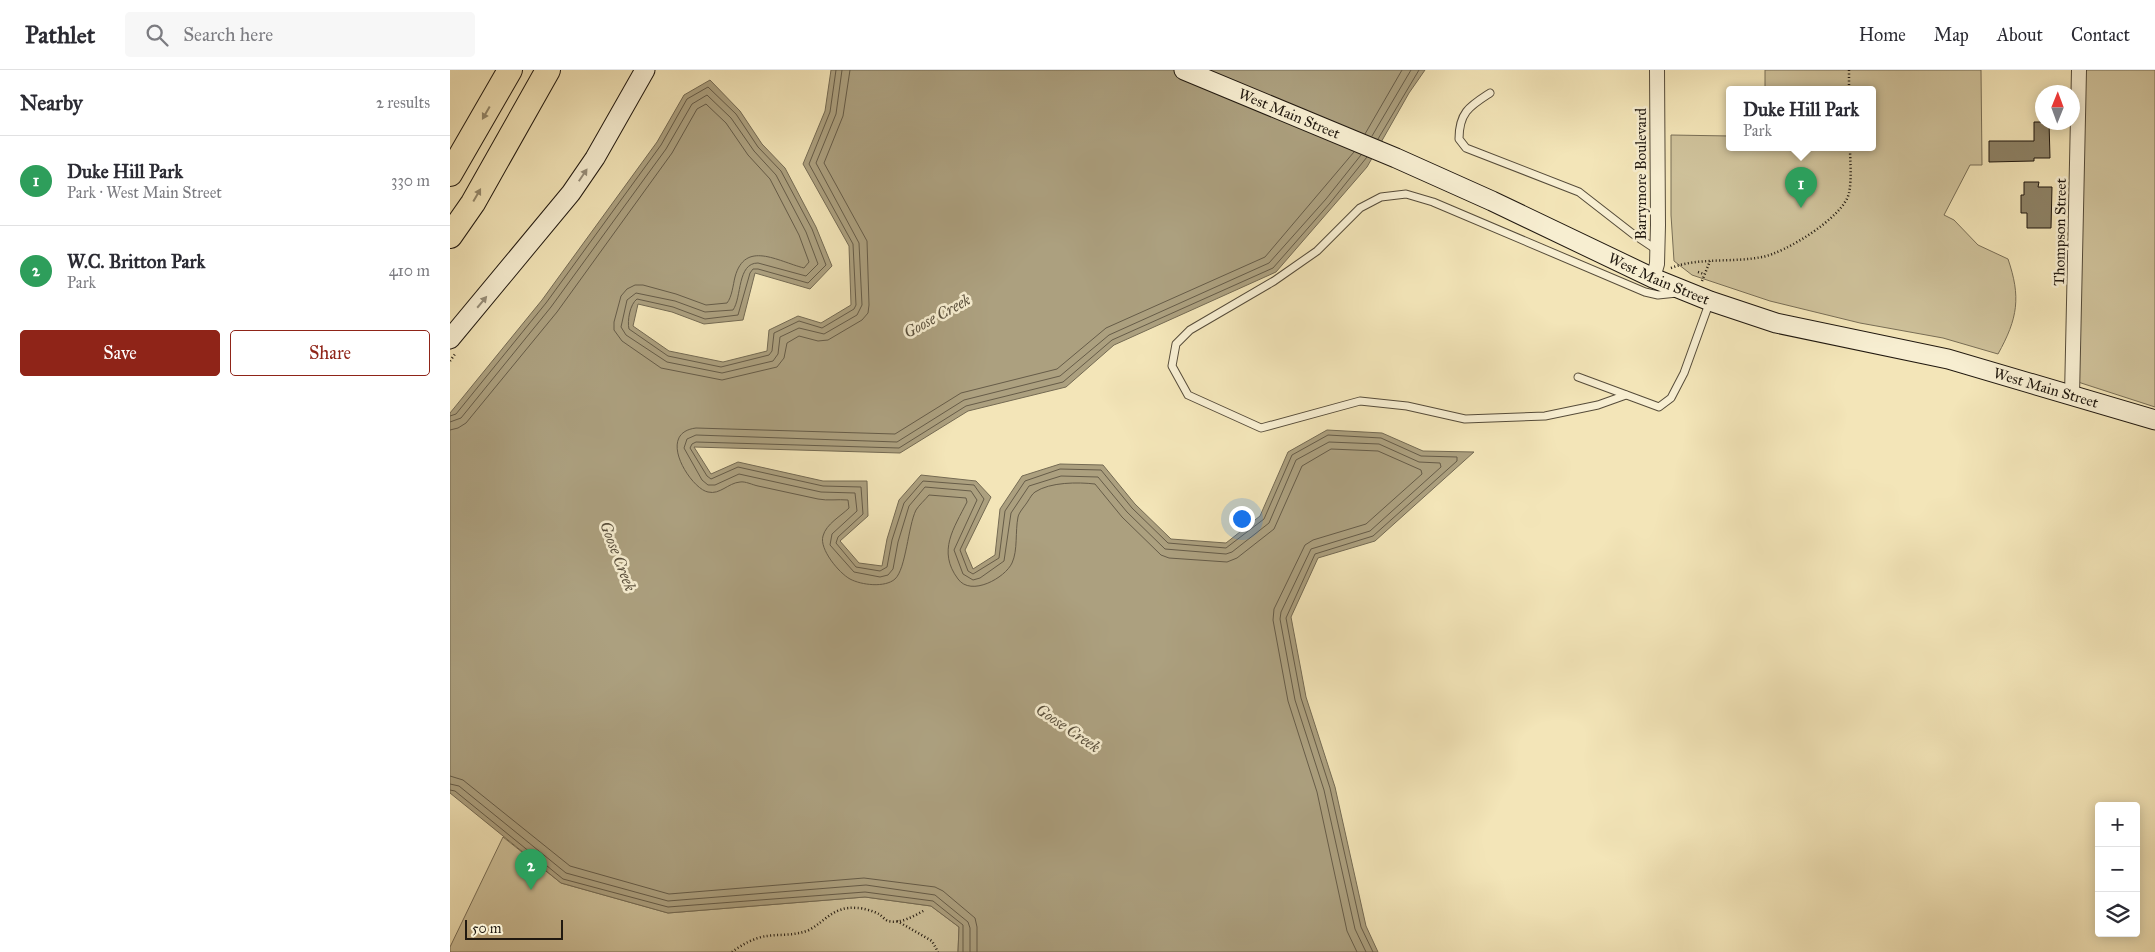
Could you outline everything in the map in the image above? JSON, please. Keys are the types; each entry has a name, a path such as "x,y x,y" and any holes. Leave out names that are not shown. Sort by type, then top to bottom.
{"highway":[{"path":"450,174 510,70"},
{"path":"450,236 478,194 548,70"}],"main road":[{"path":"450,339 571,193 595,158 644,70"},
{"name":"West Main Street","path":"1184,70 1396,158 1690,285 1710,301 1776,323 1948,359 2155,420"}],"street":[{"name":"Barrymore Boulevard","path":"1657,70 1657,250 1661,273"},
{"name":"Thompson Street","path":"2072,396 2079,70"}],"lane":[{"path":"1490,93 1470,106 1461,118 1459,138 1466,148 1578,192 1657,250"},
{"path":"1626,395 1598,405 1545,416 1465,418 1407,406 1360,401 1262,428 1188,395 1172,366 1176,344 1190,330 1274,281 1317,251 1360,208 1381,197 1406,194 1433,202 1645,292 1666,295 1690,285"},
{"path":"1578,377 1659,407 1671,398 1684,373 1710,301"}],"path":[{"path":"1848,70 1849,86"},
{"path":"1661,273 1674,266 1690,263 1771,255 1823,225 1835,215 1849,194 1850,151"},
{"path":"1690,285 1702,281 1710,262"},
{"path":"1674,266 1679,272"},
{"path":"1698,272 1704,274"},
{"path":"732,952 739,946 765,936 788,936 809,929 839,910 856,908 876,913 888,920 897,921 912,918 925,910"},
{"path":"897,921 932,941 938,952"}],"shaded area":[{"path":"1765,70 1981,70 1982,165 1970,165 1944,215 1954,220 1978,245 2008,259 2015,285 2015,307 2010,329 1998,354 1943,338 1860,323 1770,301 1692,275 1674,261 1671,215 1671,135 1726,136 1726,151 1876,151 1876,86 1765,86"},
{"path":"2084,70 2155,70 2155,407 2078,382"},
{"path":"503,837 561,883 668,913 865,897 931,906 959,927 958,952 450,952 450,947"}],"water":[{"name":"Goose Creek","path":"831,70 1425,70 1409,93 1367,167 1276,272 1114,345 1066,387 968,411 900,453 694,447 711,474 738,462 823,481 867,481 868,516 840,541 859,563 882,566 887,539 899,500 921,475 976,481 991,497 965,550 973,569 995,555 1000,509 1022,476 1060,464 1103,465 1135,504 1171,539 1226,543 1260,516 1288,452 1327,430 1382,433 1423,451 1474,452 1375,541 1318,558 1291,617 1306,697 1335,787 1366,926 1378,952 958,952 959,927 931,906 865,897 668,913 561,883 450,793 450,413 542,300 657,142 684,95 710,80 740,111 762,144 785,168 816,227 832,266 810,289 755,273 743,320 704,324 672,312 638,304 633,326 669,351 723,362 767,351 769,330 798,316 821,323 851,305 849,246 803,164 825,111"}],"building":[{"path":"2035,122 2035,130 2049,130 2050,158 2034,158 2034,161 1989,162 1989,141 2034,141"},
{"path":"2024,182 2039,182 2038,187 2052,187 2051,228 2027,228 2027,213 2021,213 2021,195 2024,195"}],"place":[{"name":"Duke Hill Park","path":"1801,208"},
{"name":"W.C. Britton Park","path":"531,890"}]}
